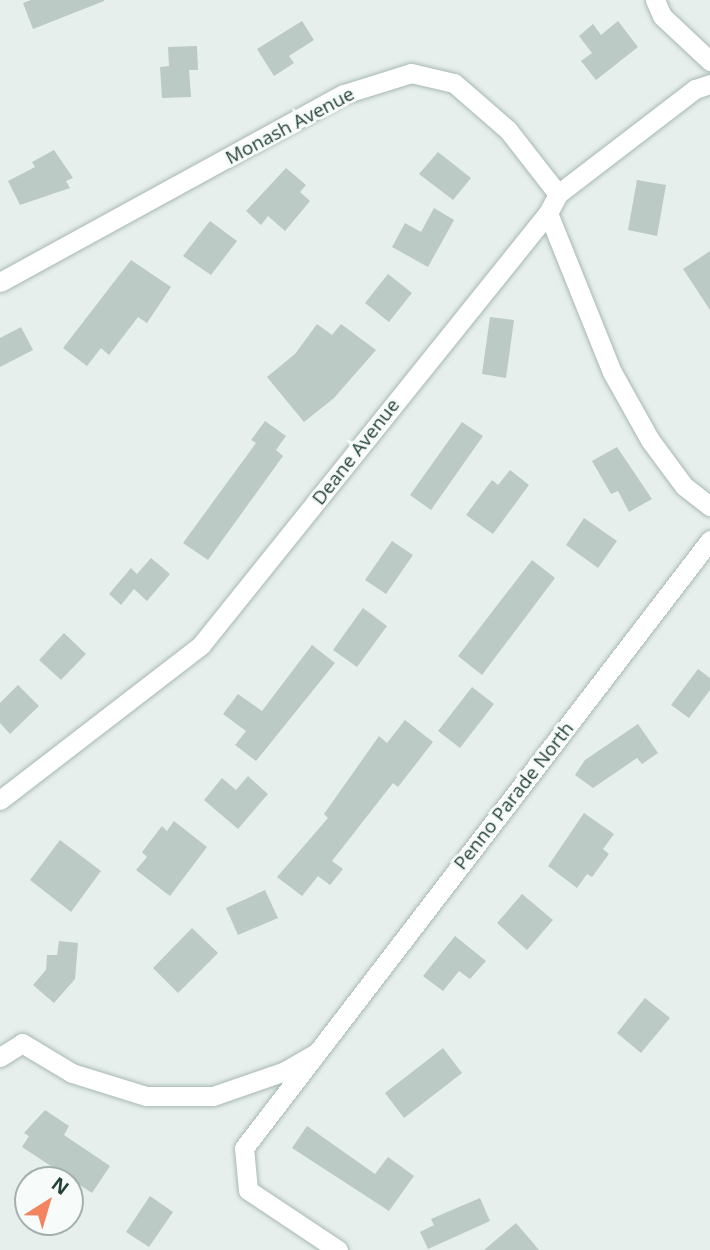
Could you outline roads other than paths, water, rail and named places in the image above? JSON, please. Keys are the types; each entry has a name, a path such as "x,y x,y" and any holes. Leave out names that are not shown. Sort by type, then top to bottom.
{"street":[{"path":"656,0 662,16 710,61"},
{"name":"Monash Avenue","path":"0,282 344,94 411,73 454,83 508,131 558,194"},
{"name":"Deane Avenue","path":"0,800 201,645 548,213 558,194 702,87"},
{"path":"548,213 612,372 684,486 710,506"},
{"name":"Penno Parade North","path":"338,1250 248,1190 244,1148 710,540"},
{"path":"0,1057 22,1044 72,1073 146,1096 213,1096 285,1071 317,1052"}]}
